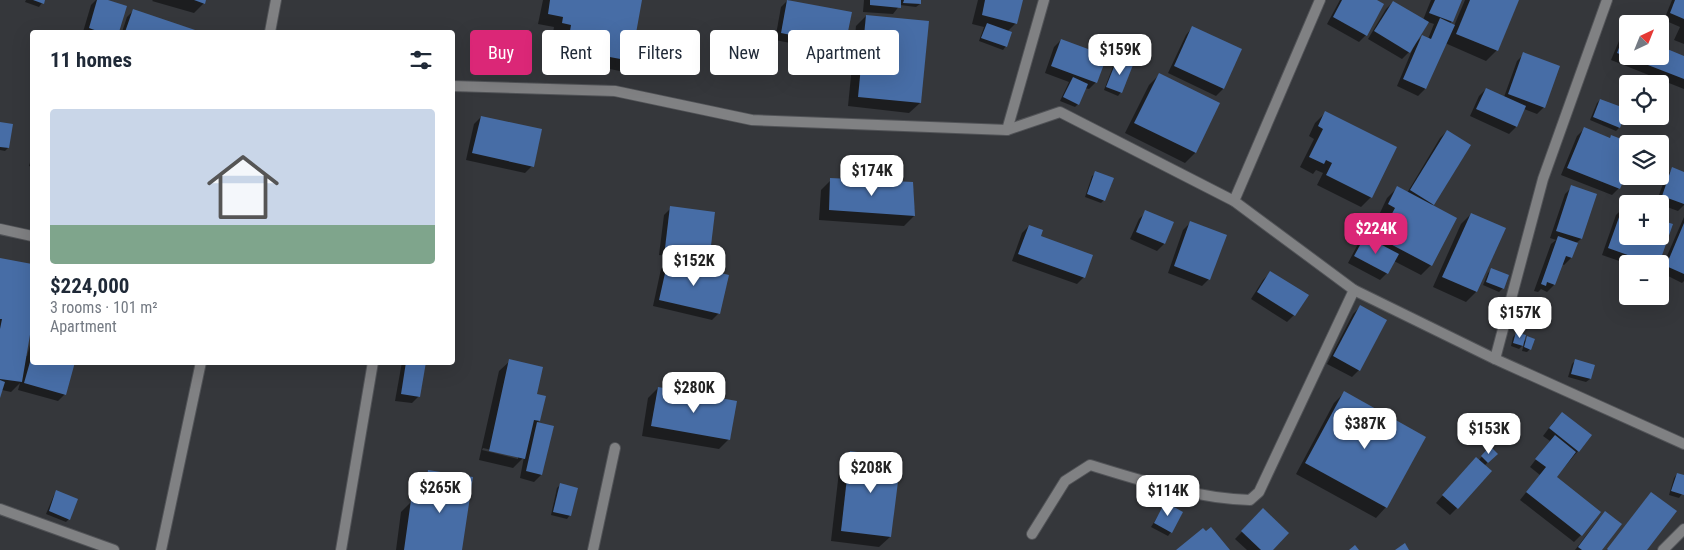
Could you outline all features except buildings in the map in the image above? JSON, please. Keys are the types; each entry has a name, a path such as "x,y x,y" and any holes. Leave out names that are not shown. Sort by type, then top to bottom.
{"street":[{"path":"270,30 276,0"},
{"path":"1007,130 1044,0"},
{"path":"1234,200 1320,0"},
{"path":"1496,359 1543,179 1606,0"},
{"path":"455,86 615,91 752,120 1007,130 1060,112 1234,200 1354,290 1496,359 1684,444"},
{"path":"0,229 30,236"},
{"path":"1032,534 1065,481 1090,465 1159,486 1232,500 1250,500 1259,492 1354,290"},
{"path":"161,550 200,365"},
{"path":"341,550 372,365"},
{"path":"593,550 615,448"},
{"path":"0,510 114,550"},
{"path":"1663,550 1684,528"}]}
